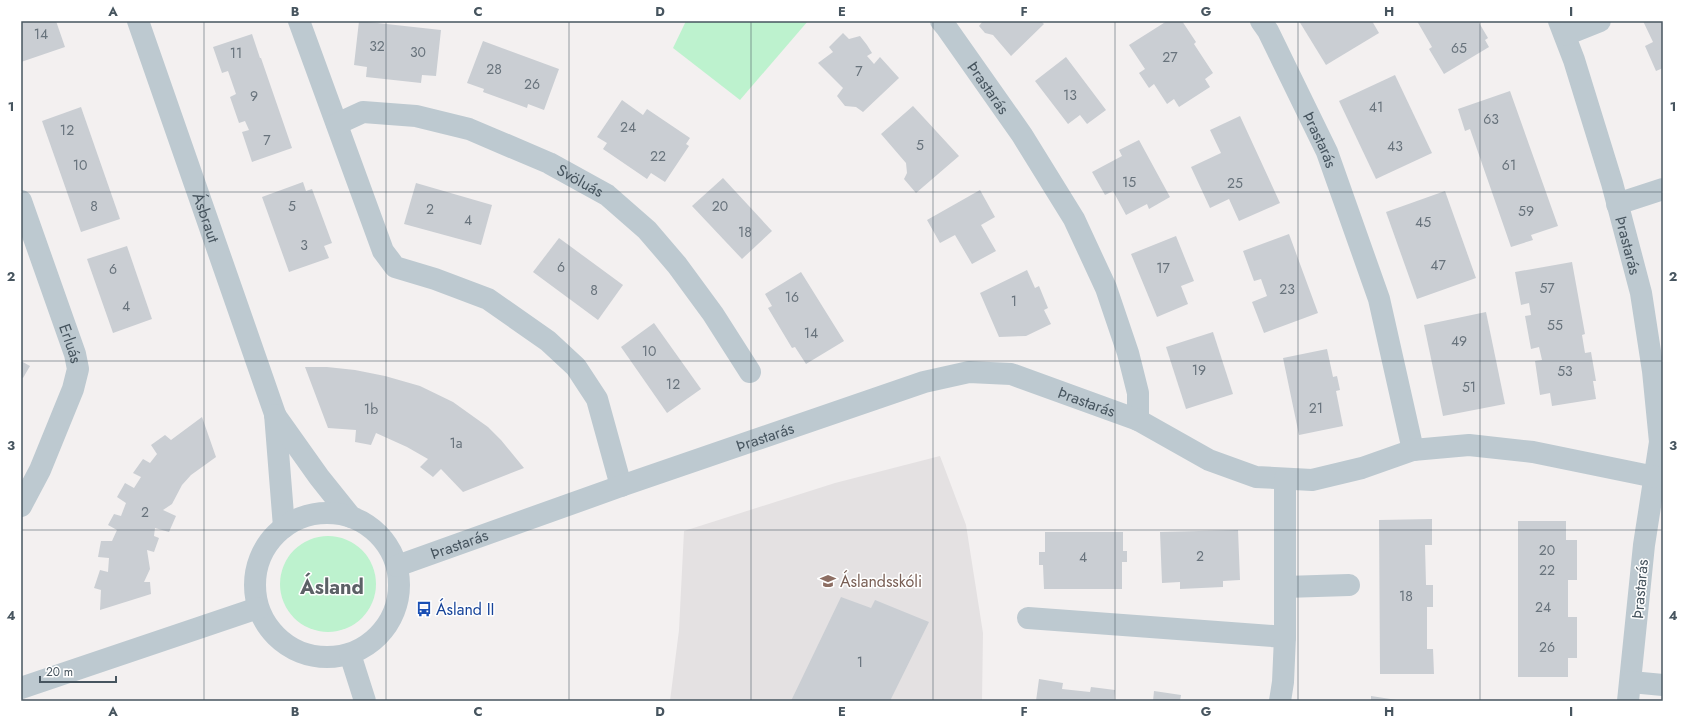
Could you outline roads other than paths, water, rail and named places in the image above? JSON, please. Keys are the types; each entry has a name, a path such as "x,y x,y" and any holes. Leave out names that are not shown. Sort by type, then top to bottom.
{"street":[{"name":"Ásbraut","path":"138,21 275,414 284,527"},
{"path":"299,21 383,251 395,267 435,279 488,299 548,342 576,367 597,399 622,486"},
{"name":"Þrastarás","path":"940,21 946,27 1022,135 1074,219 1106,288 1128,352 1138,393 1138,420"},
{"name":"Þrastarás","path":"1261,21 1268,31 1327,152 1376,291 1413,450"},
{"path":"1562,28 1600,21"},
{"name":"Þrastarás","path":"1562,28 1606,160 1641,293 1659,383 1660,442 1644,545 1630,692"},
{"name":"Svöluás","path":"337,124 363,112 416,116 469,129 549,163 607,195 647,230 677,265 713,314 750,372"},
{"path":"1617,204 1663,189"},
{"name":"Erluás","path":"21,201 75,354 78,369 73,389 40,470 21,506"},
{"name":"Þrastarás","path":"397,566 622,486 924,382 969,372 1011,374 1138,420 1209,460 1256,477 1312,480 1362,468 1413,450 1469,445 1533,452 1655,477"},
{"name":"Ásbraut","path":"275,414 319,477 351,516"},
{"path":"1280,701 1283,682 1285,637 1285,479"},
{"path":"328,513 351,516 371,528 387,545 397,566 399,581 395,610 384,629 369,644 350,654 327,658 305,654 285,644 274,634 258,608 254,586 257,563 268,543 284,527 304,516 328,513"},
{"path":"1285,587 1350,585"},
{"path":"22,682 258,608"},
{"path":"1028,618 1285,637"},
{"path":"350,654 365,701"},
{"path":"1630,692 1663,685"}],"place":[{"name":"Áslandsskóli","path":"828,581"},
{"name":"Ásland II","path":"424,609"}],"district":[{"name":"Ásland","path":"332,587"}]}
